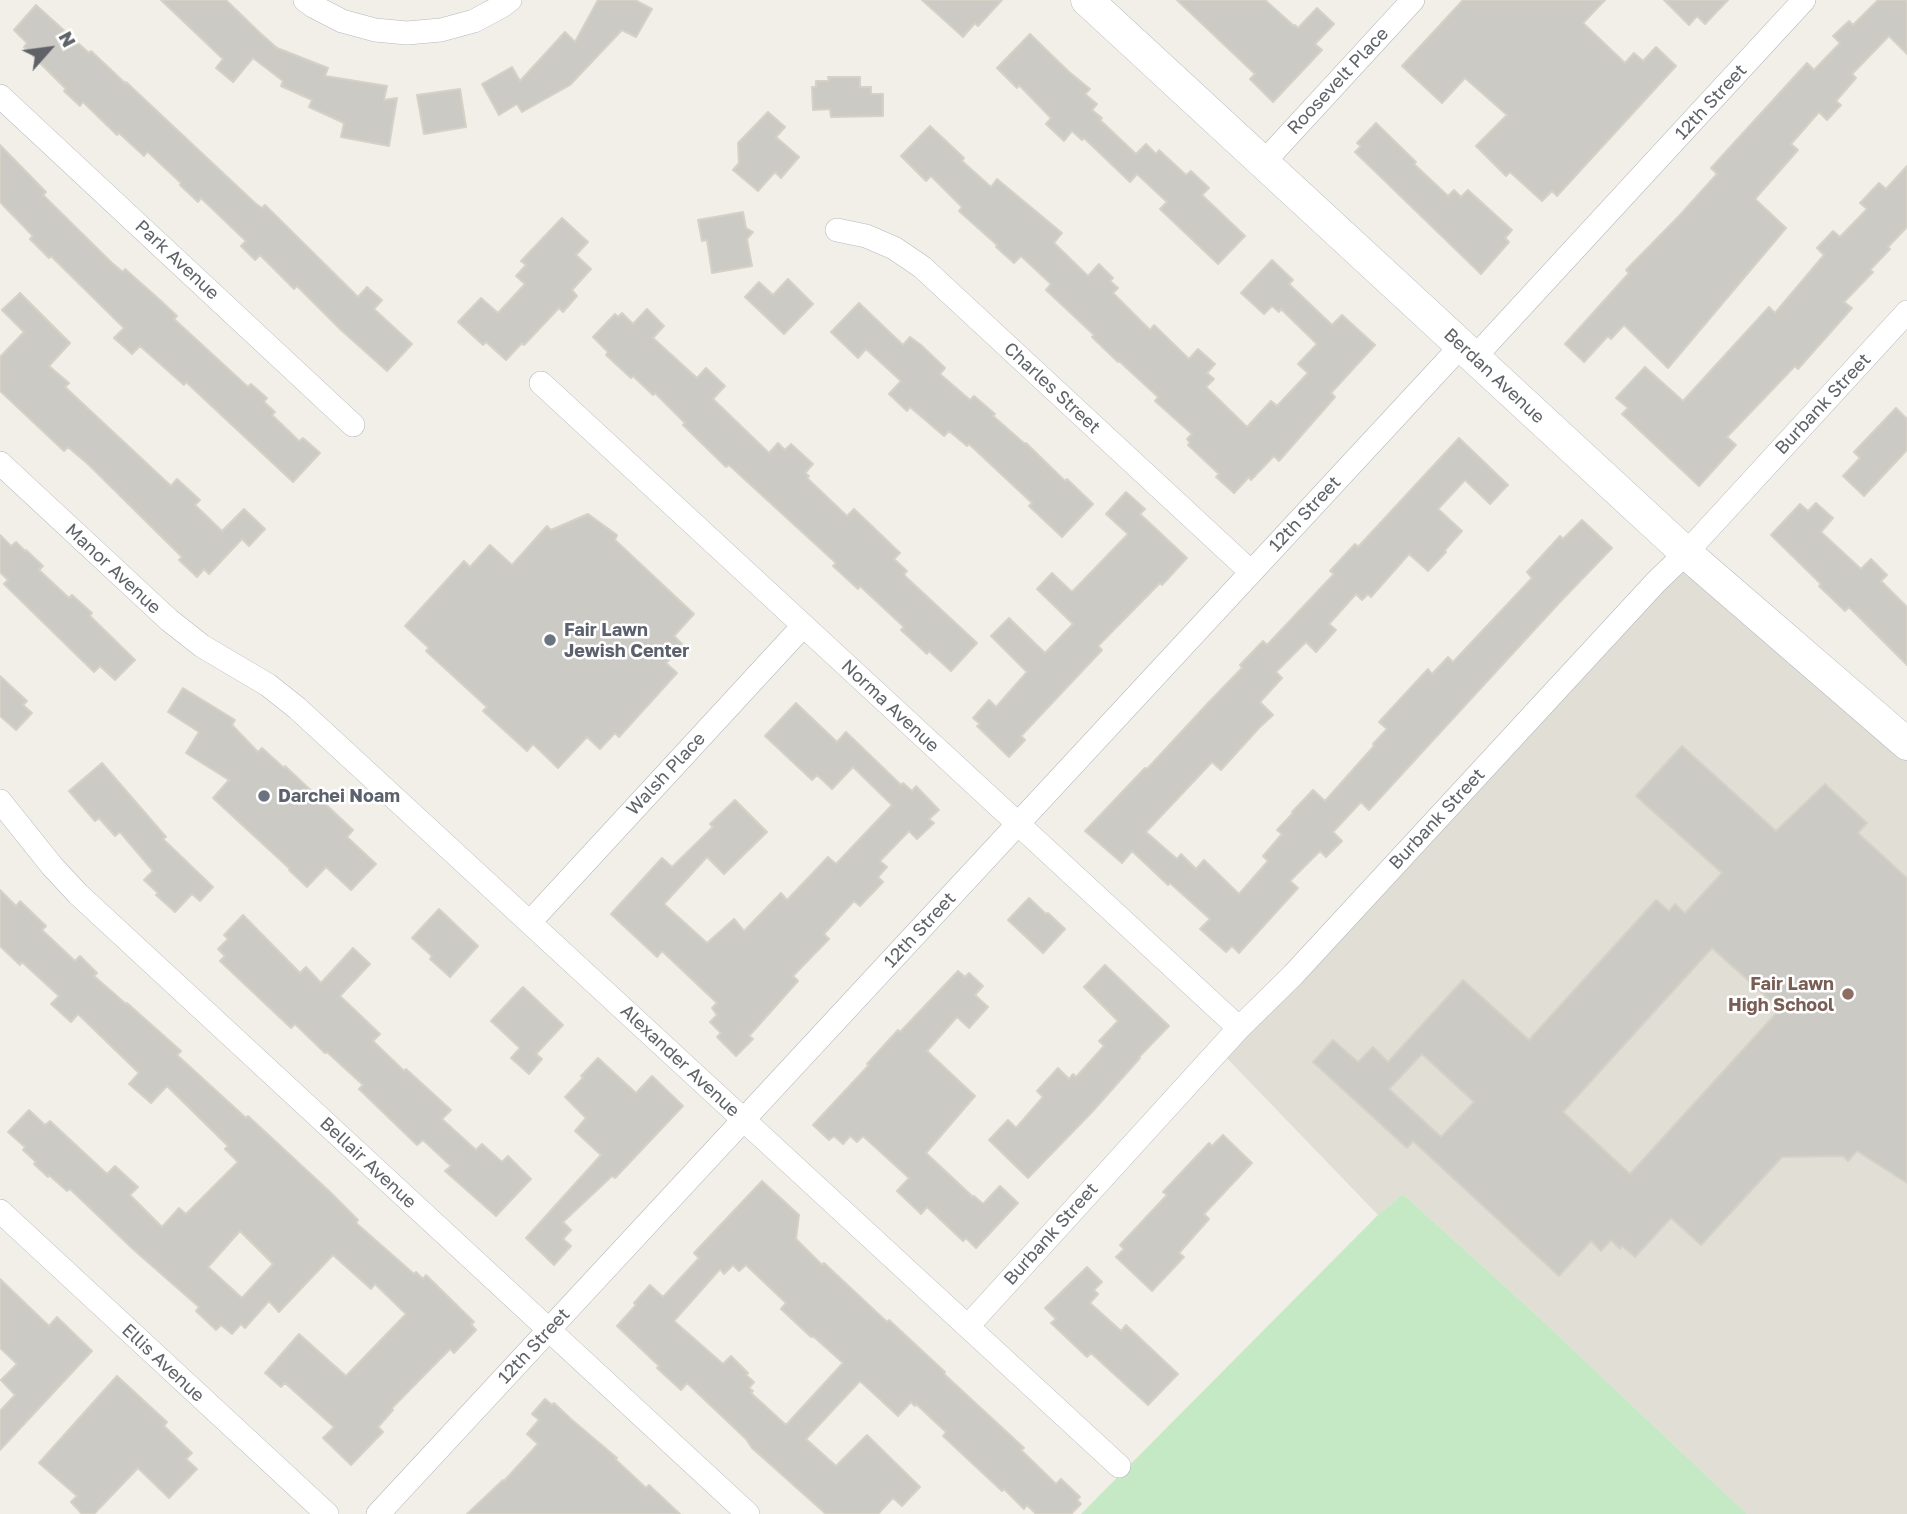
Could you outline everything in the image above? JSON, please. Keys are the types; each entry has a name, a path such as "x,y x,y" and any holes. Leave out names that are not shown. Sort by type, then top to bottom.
{"street":[{"path":"306,0 342,21 375,30 407,33 441,30 474,21 510,0"},
{"name":"Berdan Avenue","path":"1087,0 1686,553 1905,739"},
{"name":"Roosevelt Place","path":"1263,163 1413,0"},
{"name":"12th Street","path":"378,1514 1251,572 1468,352 1804,0"},
{"name":"Park Avenue","path":"0,96 353,425"},
{"name":"Charles Street","path":"837,230 866,236 894,248 922,267 1251,572"},
{"name":"Burbank Street","path":"968,1326 1239,1028 1293,975 1907,312"},
{"name":"Norma Avenue","path":"541,383 1239,1028"},
{"name":"Manor Avenue","path":"0,463 169,621 202,646 234,665"},
{"name":"Walsh Place","path":"530,922 803,626"},
{"name":"Alexander Avenue","path":"234,665 268,685 298,708 1119,1466"},
{"name":"Bellair Avenue","path":"2,808 78,894 748,1514"},
{"name":"Ellis Avenue","path":"0,1211 327,1514"}],"shaded area":[{"path":"1686,553 1907,744 1907,1514 1747,1514 1531,1310 1403,1194 1378,1215 1219,1050"}],"green space":[{"path":"1403,1194 1531,1310 1747,1514 1081,1514 1378,1215"}],"building":[{"path":"161,0 226,0 277,48 328,68 325,76 387,86 384,100 397,98 389,146 341,137 344,123 309,107 312,100 281,86 283,81 253,58 233,82 216,68 223,59"},
{"path":"598,0 635,0 652,9 636,37 622,30 570,85 522,112 517,104 499,115 482,84 512,67 520,81 565,32 575,42"},
{"path":"922,0 1002,0 978,26 975,23 963,37"},
{"path":"1177,0 1265,0 1298,28 1317,8 1334,24 1315,44 1322,50 1273,102 1250,79 1255,74"},
{"path":"1463,0 1605,0 1583,23 1625,63 1634,53 1643,61 1656,47 1676,66 1557,196 1552,191 1542,201 1510,172 1506,176 1476,146 1507,115 1465,78 1442,103 1402,66"},
{"path":"1664,0 1728,0 1705,24 1697,16 1689,25"},
{"path":"1878,0 1907,0 1907,54 1889,36 1852,74 1856,78 1836,101 1841,105 1827,120 1819,112 1791,144 1798,150 1755,199 1786,228 1668,368 1624,325 1611,339 1608,336 1584,362 1565,344 1629,273 1626,270 1717,174 1711,168 1807,63 1814,70 1840,43 1833,36 1849,21 1853,25"},
{"path":"36,5 126,82 255,203 262,208 265,205 358,297 367,287 382,300 374,309 412,344 387,371 297,286 294,289 260,255 255,260 241,246 246,241 201,198 198,202 149,153 144,156 119,133 117,135 83,102 80,106 64,91 66,89 24,47 27,43 14,30"},
{"path":"1030,34 1090,89 1085,94 1097,104 1092,110 1136,154 1146,144 1156,154 1159,150 1186,175 1191,171 1209,188 1202,195 1245,236 1218,264 1160,209 1167,202 1137,174 1130,182 1084,138 1082,140 1072,131 1064,141 1046,124 1051,118 1019,85 1017,88 997,68"},
{"path":"828,77 860,77 860,87 871,87 871,94 883,94 883,116 831,117 830,109 813,110 812,87 816,87 816,81 829,81"},
{"path":"460,89 466,127 424,134 417,95"},
{"path":"768,112 785,127 776,137 799,157 781,178 775,172 758,191 733,170 739,163 738,143"},
{"path":"1376,123 1448,196 1454,190 1461,197 1468,190 1512,230 1505,238 1509,242 1481,274 1355,152 1361,146 1357,143"},
{"path":"930,126 964,158 962,161 991,187 997,179 1062,233 1054,243 1088,276 1099,264 1113,278 1110,281 1118,288 1113,293 1150,330 1154,325 1189,359 1198,349 1215,364 1207,373 1214,379 1206,387 1247,427 1271,401 1277,406 1308,373 1298,364 1317,344 1281,309 1279,312 1272,306 1264,314 1241,293 1272,260 1293,280 1289,284 1332,325 1342,315 1375,345 1331,393 1335,397 1279,461 1274,456 1234,493 1216,477 1219,474 1188,445 1190,443 1187,439 1192,434 1155,401 1158,397 1118,362 1092,337 1094,335 1046,290 1051,284 1021,256 1014,263 959,211 962,207 931,176 926,181 901,156"},
{"path":"0,145 46,192 43,195 112,263 123,272 125,269 160,300 177,316 174,319 248,387 251,384 267,398 264,402 275,412 272,415 299,441 303,438 320,453 293,482 186,382 184,385 140,346 132,354 114,338 124,328 30,239 33,236 0,202"},
{"path":"1907,166 1907,227 1870,270 1873,272 1844,302 1852,308 1798,369 1795,366 1727,437 1736,445 1699,486 1622,414 1628,408 1616,398 1645,367 1683,401 1769,307 1775,313 1824,255 1817,248 1833,231 1840,237 1867,209 1860,203 1879,183 1886,189"},
{"path":"743,212 746,228 753,232 747,239 752,266 712,273 707,240 702,241 698,220"},
{"path":"562,218 588,242 576,255 591,269 572,290 577,296 563,312 559,308 506,360 486,342 483,345 458,322 481,298 498,313 525,284 516,276 526,265 521,261"},
{"path":"788,279 813,304 784,334 745,297 759,282 773,295"},
{"path":"20,293 70,343 49,366 69,383 65,387 171,486 177,479 200,500 195,505 222,531 244,509 265,529 249,546 242,539 209,574 204,569 197,577 179,560 182,557 89,465 68,447 64,451 0,391 0,357 24,332 2,310"},
{"path":"859,303 903,345 910,337 921,345 945,368 940,374 970,400 974,396 1093,504 1062,537 1029,506 1032,503 969,444 967,446 949,431 944,436 910,407 907,411 889,394 901,381 866,349 858,358 831,332"},
{"path":"647,309 664,326 653,338 697,378 706,368 725,386 713,399 769,453 778,443 785,450 791,444 813,464 805,473 809,476 807,478 847,516 854,509 900,553 894,559 907,571 904,574 906,577 977,643 951,671 929,651 927,654 901,630 904,627 860,586 858,589 833,566 836,563 729,465 726,467 655,393 653,395 633,376 631,378 606,355 608,352 593,337 615,314 618,317 622,313 633,324"},
{"path":"1896,408 1907,419 1907,450 1864,496 1843,476 1860,458 1854,452"},
{"path":"1459,438 1508,485 1490,504 1465,480 1438,509 1462,531 1428,571 1409,554 1371,597 1368,594 1362,600 1356,594 1329,624 1336,630 1316,652 1306,642 1276,672 1282,678 1260,702 1273,715 1221,770 1212,762 1146,832 1177,859 1181,854 1196,869 1204,860 1239,894 1268,861 1263,856 1282,834 1277,830 1292,812 1313,790 1325,801 1387,729 1379,722 1428,669 1432,674 1448,657 1453,662 1532,578 1527,572 1560,536 1563,539 1582,520 1612,548 1369,810 1361,802 1333,832 1342,841 1326,857 1320,851 1290,881 1298,888 1239,953 1232,946 1226,952 1200,929 1210,919 1170,883 1168,885 1132,851 1122,863 1085,831 1242,668 1240,665 1263,641 1267,645 1334,574 1330,571 1355,544 1358,547"},
{"path":"1126,492 1145,509 1140,514 1187,558 1098,646 1102,650 1021,736 1025,740 1009,757 977,726 980,724 973,718 989,700 996,707 1027,672 991,636 1009,618 1045,653 1073,624 1037,589 1052,573 1072,592 1128,534 1106,514"},
{"path":"1816,503 1833,518 1821,532 1861,569 1871,559 1887,575 1881,581 1907,607 1907,665 1849,607 1845,611 1771,535 1800,504 1808,511"},
{"name":"Fair Lawn Jewish Center","path":"588,514 617,535 615,540 694,614 674,636 683,645 666,663 677,673 619,737 615,733 600,749 587,737 558,768 533,744 527,751 483,711 487,707 426,651 429,648 405,626 464,561 470,567 490,545 512,565 547,526 551,530"},
{"path":"0,535 11,546 16,542 26,550 43,566 39,570 69,598 72,595 92,613 90,616 135,660 115,680 100,666 94,672 4,584 8,580 0,572"},
{"path":"0,676 27,701 23,705 32,713 16,730 0,716"},
{"path":"183,688 235,720 232,725 258,752 262,748 284,768 285,766 353,830 347,837 376,864 351,890 326,867 307,887 213,798 229,780 186,753 199,732 168,712"},
{"path":"796,703 837,742 846,732 901,785 903,783 912,791 916,786 939,810 929,819 934,823 917,839 909,831 880,861 887,867 878,877 883,882 860,906 854,901 824,934 829,939 793,976 798,981 749,1036 753,1039 736,1056 717,1037 721,1033 710,1022 717,1015 712,1008 717,1003 662,951 657,957 611,914 662,858 672,867 713,827 710,824 735,800 767,832 724,874 707,857 664,904 707,943 734,919 744,931 781,893 787,900 828,857 836,864 892,805 853,767 832,789 817,775 812,780 765,736"},
{"path":"1682,746 1776,831 1825,784 1867,823 1858,833 1907,878 1907,1183 1857,1151 1848,1161 1843,1156 1782,1157 1701,1245 1671,1218 1635,1257 1622,1246 1620,1249 1611,1240 1601,1251 1591,1241 1559,1276 1413,1141 1407,1148 1313,1062 1333,1040 1358,1062 1373,1047 1388,1062 1463,980 1529,1040 1656,900 1669,911 1675,904 1685,913 1722,873 1636,796","holes":["1712,948 1780,1009 1630,1174 1563,1112","1422,1054 1474,1102 1441,1137 1389,1089"]},
{"path":"102,763 166,837 163,839 213,887 200,901 192,894 175,912 144,880 153,871 120,832 115,836 99,818 95,821 69,791"},
{"path":"0,890 16,906 20,901 46,926 42,930 75,961 80,956 97,973 94,976 181,1051 177,1055 329,1191 358,1220 356,1223 414,1274 416,1272 423,1279 426,1275 474,1322 471,1324 476,1330 454,1353 450,1349 392,1408 378,1427 383,1432 351,1465 323,1438 334,1427 285,1383 281,1387 265,1373 299,1334 346,1376 406,1314 375,1284 371,1289 333,1255 279,1312 269,1301 245,1328 241,1324 232,1334 221,1325 216,1330 196,1311 199,1307 70,1189 67,1191 34,1164 36,1162 23,1150 25,1147 8,1132 29,1110 45,1125 50,1121 107,1174 115,1166 138,1187 130,1195 162,1227 179,1208 186,1214 238,1162 225,1149 228,1146 167,1086 151,1103 129,1084 139,1073 78,1014 71,1022 51,1004 59,996 0,946","holes":["240,1231 273,1264 242,1298 208,1267"]},
{"path":"1029,898 1065,929 1043,953 1008,920"},
{"path":"439,909 478,946 450,977 412,938"},
{"path":"243,915 300,973 306,967 321,983 353,948 370,964 340,996 380,1034 373,1041 451,1110 442,1119 476,1150 482,1144 502,1162 508,1156 531,1179 496,1216 445,1171 451,1166 423,1140 417,1145 359,1089 363,1085 295,1024 291,1028 220,961 225,956 218,949 228,939 224,935"},
{"path":"1105,965 1169,1026 1028,1178 989,1140 1008,1120 1016,1128 1043,1097 1037,1091 1058,1068 1069,1079 1073,1074 1076,1077 1104,1046 1099,1041 1118,1021 1084,987"},
{"path":"958,971 965,977 969,973 983,986 975,995 988,1007 969,1028 957,1017 927,1051 975,1096 926,1153 983,1204 1000,1186 1018,1203 976,1248 966,1238 963,1241 927,1207 921,1214 897,1191 909,1178 863,1136 857,1142 850,1136 843,1144 834,1136 829,1140 813,1125 898,1030 900,1032"},
{"path":"523,987 563,1025 536,1054 542,1059 529,1074 511,1058 520,1048 491,1021"},
{"path":"598,1058 636,1093 652,1076 683,1106 615,1178 612,1176 563,1222 571,1230 563,1239 571,1246 554,1265 526,1238 601,1155 575,1131 586,1118 565,1097"},
{"path":"1223,1135 1252,1163 1204,1214 1209,1219 1179,1253 1184,1257 1152,1291 1116,1257 1124,1249 1120,1245 1167,1195 1163,1192 1209,1143 1212,1146"},
{"path":"762,1181 799,1215 796,1239 945,1372 944,1374 1024,1448 1021,1450 1056,1484 1061,1479 1080,1497 1077,1500 1081,1504 1071,1514 1036,1514 1027,1505 1024,1509 943,1436 946,1432 916,1404 915,1406 911,1402 898,1416 860,1381 806,1439 836,1466 867,1435 920,1487 902,1506 893,1498 878,1514 826,1514 752,1448 746,1439 687,1383 681,1390 617,1326 650,1285 663,1297 699,1258 694,1253","holes":["733,1265 739,1271 746,1265 786,1303 781,1309 843,1363 786,1425 751,1393 753,1391 749,1388 754,1382 731,1356 723,1364 674,1321 720,1269 724,1274"]},
{"path":"1087,1267 1102,1282 1094,1290 1098,1294 1090,1303 1121,1331 1126,1325 1178,1374 1148,1405 1091,1353 1087,1357 1051,1323 1056,1319 1045,1308"},
{"path":"0,1279 49,1326 57,1317 92,1351 0,1450 0,1411 15,1395 1,1380 17,1364 0,1348"},
{"path":"117,1376 167,1422 164,1426 192,1453 186,1459 197,1469 169,1498 138,1468 94,1514 82,1514 71,1502 77,1496 39,1463"},
{"path":"545,1399 552,1405 554,1403 617,1458 615,1459 646,1488 649,1485 680,1514 467,1514 504,1481 538,1444 527,1434 539,1420 532,1414"}],"place":[{"name":"Fair Lawn Jewish Center","path":"550,640"},
{"name":"Darchei Noam","path":"264,796"},
{"name":"Fair Lawn High School","path":"1848,994"}]}
